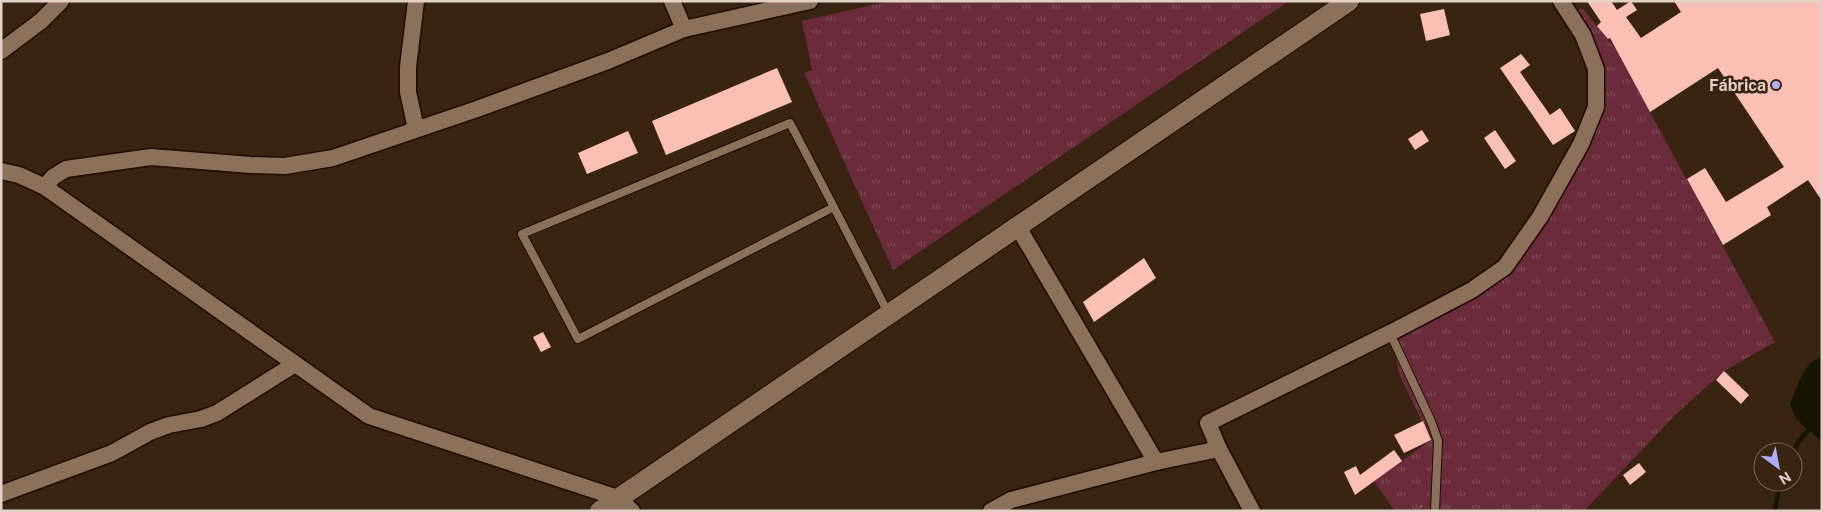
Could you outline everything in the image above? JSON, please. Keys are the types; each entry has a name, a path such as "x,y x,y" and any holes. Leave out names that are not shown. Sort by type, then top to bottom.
{"street":[{"path":"1,51 41,21 61,1"},
{"path":"416,1 408,67 408,92 416,129"},
{"path":"672,1 684,29"},
{"path":"45,187 53,178 66,169 152,157 285,166 333,158 608,62 684,29 810,1"},
{"path":"1252,511 1208,423 1390,334 1472,290 1505,267 1540,218 1581,144 1596,107 1596,69 1584,35 1561,1"},
{"path":"600,511 625,504 889,314 1340,4"},
{"path":"1,171 19,175 45,187 369,416 625,504"},
{"path":"1018,227 1156,462"},
{"path":"1,494 112,453 150,432 169,425 201,419 217,413 295,364"},
{"path":"991,511 1012,500 1156,462 1219,448"}],"lane":[{"path":"834,206 578,339 522,234 790,123 834,206 889,314"},
{"path":"1390,334 1431,421 1438,441 1435,511"}],"green space":[{"path":"890,1 1289,1 893,270 804,73 812,70 802,21"},
{"path":"1566,8 1583,9 1615,48 1775,342 1724,371 1675,415 1584,511 1395,511 1374,481 1431,440 1400,376 1390,333 1505,267 1581,144 1596,69"}],"shaded area":[{"path":"1822,357 1822,442 1796,419 1790,404 1806,369 1815,360"}],"building":[{"name":"Fábrica","path":"1587,1 1611,1 1617,10 1631,1 1637,10 1626,17 1641,38 1681,12 1674,1 1822,1 1822,201 1808,180 1767,207 1771,215 1723,245 1687,179 1705,168 1726,202 1784,167 1718,68 1650,112 1610,38 1608,39 1597,26 1601,22"},
{"path":"1444,9 1450,35 1426,41 1420,14"},
{"path":"1521,54 1530,65 1520,72 1550,115 1560,108 1575,131 1553,145 1500,68"},
{"path":"777,68 792,102 666,155 652,121"},
{"path":"1422,130 1429,141 1415,150 1408,139"},
{"path":"1495,130 1516,161 1505,169 1484,138"},
{"path":"628,131 638,153 587,174 578,153"},
{"path":"1144,258 1156,278 1094,322 1083,302"},
{"path":"543,332 551,347 541,352 533,337"},
{"path":"1724,371 1749,395 1741,404 1716,380"},
{"path":"1423,421 1431,440 1404,453 1394,435"},
{"path":"1394,450 1402,461 1355,495 1344,472 1356,466 1360,475"},
{"path":"1639,463 1646,472 1630,485 1623,475"}],"waterway":[{"path":"1799,442 1804,434 1822,421"},
{"path":"1775,511 1778,492"}],"place":[{"name":"Fábrica","path":"1776,85"}]}
